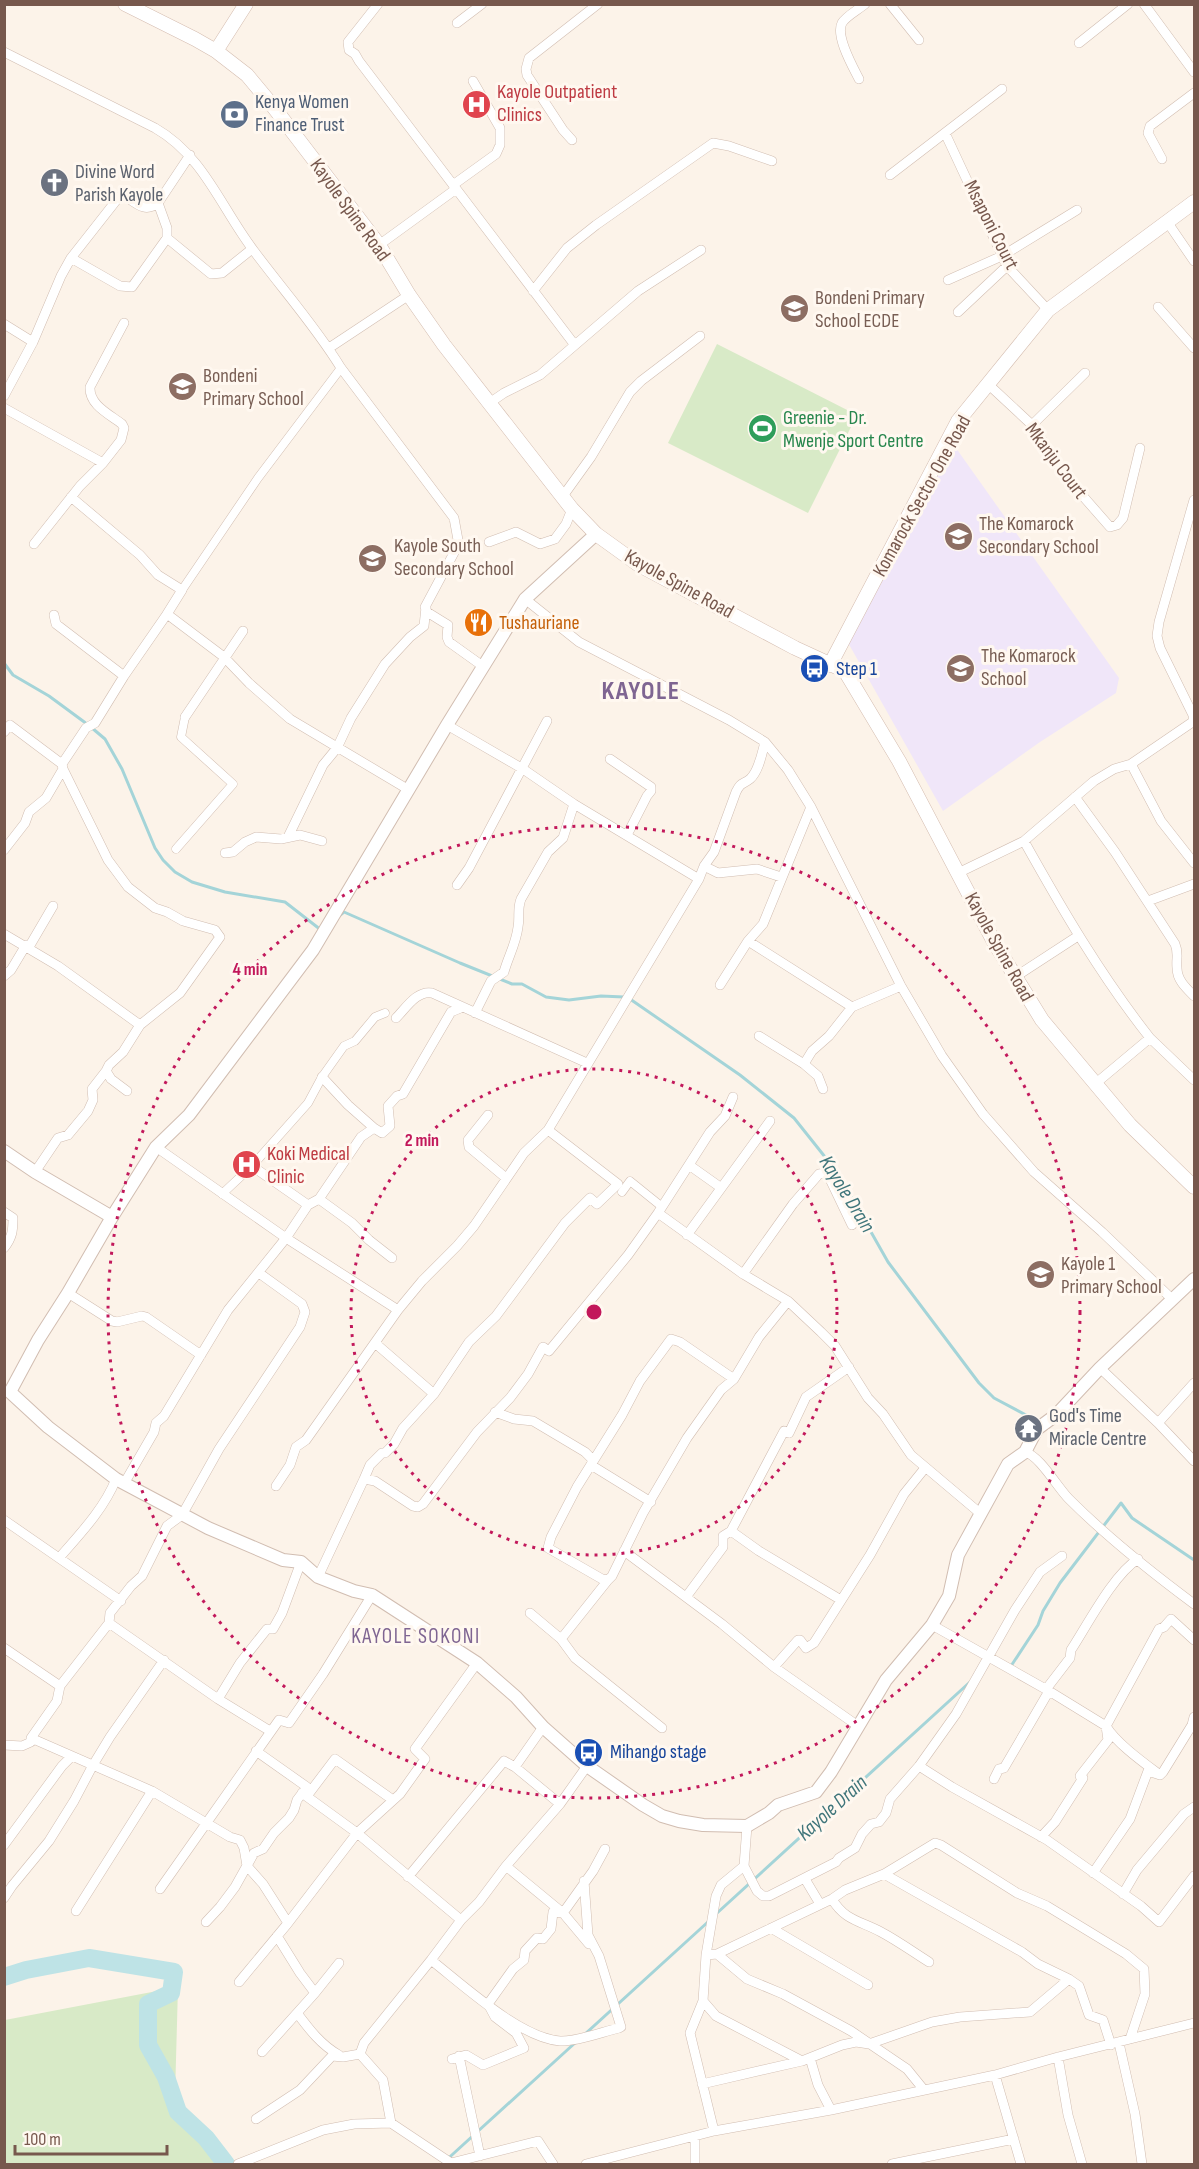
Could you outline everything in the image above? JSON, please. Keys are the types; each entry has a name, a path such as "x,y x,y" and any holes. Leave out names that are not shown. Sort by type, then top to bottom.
{"main road":[{"name":"Kayole Spine Road","path":"125,4 216,51 247,75 379,244 409,295 488,404 572,509 596,534 639,565 845,671 899,761 994,942 1041,1020 1130,1125 1194,1187"},
{"path":"216,51 246,4"},
{"name":"Komarock Sector One Road","path":"830,665 958,421 1048,310 1194,202"}],"street":[{"path":"378,4 348,42 349,50 355,54 574,344"},
{"path":"572,140 563,130 528,75 527,63 529,57 598,4"},
{"path":"860,79 842,40 840,28 843,21 865,4"},
{"path":"890,4 919,40"},
{"path":"1079,43 1128,4"},
{"path":"1144,4 1194,72"},
{"path":"457,23 481,5"},
{"path":"4,52 155,128 169,136 190,155 252,249 329,348 341,368 454,518 458,540 456,549 426,602 424,626 410,637 385,664 351,718 337,748 323,765 288,837"},
{"path":"379,244 496,154 500,145 500,128 473,81"},
{"path":"890,175 1002,89"},
{"path":"1162,159 1148,133 1150,126 1194,93"},
{"name":"Msaponi Court","path":"945,133 1007,266 1048,310"},
{"path":"533,291 567,248 713,143 772,161"},
{"path":"4,396 33,342 60,276 71,258 119,197 125,196 143,208 152,208 158,203 190,155"},
{"path":"71,258 120,286 132,287 167,238 167,228 158,203"},
{"path":"948,280 1002,256 1077,210"},
{"path":"1168,223 1194,261"},
{"path":"167,238 207,272 217,275 252,249"},
{"path":"488,404 504,393 540,375 574,344 654,279 701,250"},
{"path":"958,312 1007,266"},
{"path":"329,348 409,295"},
{"path":"1158,307 1194,348"},
{"path":"34,544 121,440 124,428 122,424 91,400 90,387 124,322"},
{"path":"4,324 33,342"},
{"path":"563,496 591,457 630,392 640,381 700,336"},
{"path":"4,850 25,823 30,812 46,798 86,728 95,723 124,676 258,478 341,368"},
{"path":"1032,425 1085,373"},
{"name":"Mkanju Court","path":"988,385 1032,425 1067,478 1110,527 1117,525 1123,518 1140,448"},
{"path":"4,408 104,463"},
{"path":"71,497 140,555 158,575 182,590"},
{"path":"958,873 1024,841 1094,781 1114,769 1131,764 1194,718 1164,658 1157,636 1194,500"},
{"path":"489,542 516,532 540,544 555,539 566,524 572,509"},
{"path":"596,534 525,599 313,950 189,1115 156,1147 112,1216 7,1394 121,1481 182,1515 283,1560 301,1562 318,1576 354,1591 372,1595 477,1663 516,1697 543,1727 587,1766 643,1805 662,1816 703,1825 747,1826 769,1814 778,1805 816,1792 831,1772 886,1680 932,1625 949,1596 958,1555 1008,1464 1025,1452 1037,1430 1056,1415 1100,1368 1194,1279"},
{"path":"525,599 579,642 729,720 765,742 788,770 811,807 902,986 942,1056 983,1114 1034,1172 1102,1232 1172,1299"},
{"path":"426,607 427,612 448,625 449,642 484,667"},
{"path":"167,614 224,657 249,683 290,719 409,790"},
{"path":"54,615 56,624 124,676"},
{"path":"176,849 233,784 181,737 185,717 243,631"},
{"path":"456,885 468,868 523,769 547,721"},
{"path":"4,732 10,725 63,766 108,860 128,886 155,908 183,921 215,930 219,934 219,940 180,993 140,1025 123,1052 109,1065 92,1089 93,1100 88,1111 68,1135 58,1138 35,1172"},
{"path":"447,725 523,769 574,804 699,879"},
{"path":"276,1486 290,1465 296,1447 306,1440 398,1310 474,1226 524,1153 548,1130 675,922 704,866 714,852 736,792 741,783 750,779 757,768 765,742"},
{"path":"610,759 651,787 627,835"},
{"path":"1131,764 1161,820 1194,863"},
{"path":"1075,797 1115,852 1175,944 1178,952 1177,968 1180,979 1194,996"},
{"path":"475,1013 491,981 504,972 508,958 513,951 519,925 518,907 521,899 548,852 563,838 574,804"},
{"path":"720,985 748,941 763,924 811,807"},
{"path":"225,854 233,852 245,842 256,837 281,839 304,836 322,841"},
{"path":"1024,841 1078,936 1130,1013 1150,1038 1194,1080"},
{"path":"704,866 718,873 758,868 781,877"},
{"path":"1148,901 1194,884"},
{"path":"4,976 28,946 53,906"},
{"path":"4,934 28,946 124,1011 140,1025"},
{"path":"1015,977 1078,936"},
{"path":"748,941 852,1007"},
{"path":"804,1064 812,1051 829,1036 852,1007 902,986"},
{"path":"396,1018 425,991 587,1063"},
{"path":"322,1077 348,1105 382,1133 390,1126 388,1106 397,1096 403,1094 451,1012 463,1007"},
{"path":"222,1194 252,1166 308,1103 322,1077 344,1047 354,1041 375,1017 385,1013"},
{"path":"759,1036 804,1064 818,1076 823,1089"},
{"path":"1095,1084 1150,1038"},
{"path":"106,1071 127,1091"},
{"path":"364,1479 375,1480 413,1506 421,1506 477,1432 516,1390 543,1347 549,1351 589,1305 660,1209 710,1132 725,1116 733,1097"},
{"path":"488,1115 468,1140 469,1147 506,1178"},
{"path":"687,1235 770,1121"},
{"path":"59,1558 121,1481 154,1432 156,1423 164,1416 228,1310 286,1238 308,1205 319,1199 361,1137 374,1128"},
{"path":"318,1576 370,1465 382,1453 385,1454 403,1428 434,1394 469,1342 506,1304 565,1223 590,1198 597,1204 618,1184 548,1130"},
{"path":"156,1147 286,1238 398,1310"},
{"path":"4,1151 35,1172 112,1216"},
{"path":"689,1165 720,1187"},
{"path":"252,1166 308,1205"},
{"path":"743,1274 793,1204 819,1174 825,1173 829,1177 852,1225"},
{"path":"622,1192 630,1181 687,1235 743,1274 788,1301 835,1346 868,1398 883,1414 911,1455 981,1514"},
{"path":"319,1199 392,1257"},
{"path":"4,1212 13,1218 13,1225 11,1239 4,1248"},
{"path":"5,1747 27,1745 32,1742 31,1738 57,1701 60,1686 109,1623 110,1613 142,1576 167,1526 182,1515 219,1449 300,1327 305,1312 302,1304 259,1273"},
{"path":"68,1293 112,1321 146,1317 201,1356"},
{"path":"561,1640 612,1576 643,1513 687,1438 721,1390 734,1379 765,1328 788,1301"},
{"path":"608,1580 602,1579 548,1548 551,1537 577,1487 640,1382 671,1339 680,1342 734,1379"},
{"path":"375,1343 434,1394"},
{"path":"686,1596 723,1547 723,1536 731,1531 784,1431 789,1433 806,1396 849,1367"},
{"path":"1100,1368 1194,1461"},
{"path":"1158,1423 1194,1383"},
{"path":"495,1412 514,1419 532,1421 585,1452 592,1463 651,1502"},
{"path":"1025,1452 1039,1461 1068,1498 1117,1544 1194,1604"},
{"path":"774,1667 798,1640 806,1648 814,1644 870,1555 904,1494 925,1468"},
{"path":"4,1520 121,1600"},
{"path":"731,1531 759,1551 841,1599"},
{"path":"624,1551 686,1596 774,1667 858,1726"},
{"path":"747,1826 744,1866 757,1891 763,1896 769,1896 805,1879 836,1862 855,1848 862,1834 871,1824 879,1822 886,1813 890,1799 919,1766 956,1714 1015,1610 1040,1572 1062,1556"},
{"path":"994,1779 999,1769 1004,1768 1011,1758 1049,1691 1047,1688 1070,1658 1071,1650 1103,1596 1138,1559"},
{"path":"218,1699 240,1664 267,1629 273,1629 282,1613 301,1562"},
{"path":"160,1889 270,1731 279,1720 289,1723 323,1674 372,1595"},
{"path":"530,1613 561,1640 575,1658 662,1728"},
{"path":"1041,1837 1055,1822 1083,1778 1080,1776 1108,1740 1106,1726 1159,1629 1171,1619 1194,1640"},
{"path":"109,1623 218,1699 270,1731"},
{"path":"932,1625 1106,1726 1110,1734 1160,1775"},
{"path":"4,1648 60,1686"},
{"path":"4,1898 49,1841 80,1792 93,1765 164,1660"},
{"path":"239,1982 357,1833 400,1794 425,1759 415,1749 477,1663"},
{"path":"1160,1775 1192,1725 1194,1717"},
{"path":"515,1767 543,1727"},
{"path":"31,1738 152,1791 230,1837 240,1840 247,1866 288,1923"},
{"path":"256,1751 305,1784 307,1787 305,1794"},
{"path":"4,1845 62,1766 72,1756"},
{"path":"206,1922 220,1907 254,1853 262,1849 335,1759 393,1800"},
{"path":"408,1877 504,1761 515,1767 560,1804"},
{"path":"360,2054 364,2043 461,1920 560,1804 587,1766"},
{"path":"919,1766 1041,1837 1159,1922 1194,1876"},
{"path":"1093,1873 1130,1819 1148,1771 1160,1775"},
{"path":"76,1911 152,1791"},
{"path":"305,1794 357,1833 461,1920"},
{"path":"1123,1894 1137,1870 1184,1814 1194,1807"},
{"path":"706,1955 717,1954 832,1899 845,1890 884,1874 935,1843 1017,1893 1047,1906 1126,1954 1144,1969 1145,1994 1130,2039"},
{"path":"563,1913 593,1871 605,1849"},
{"path":"506,1866 563,1913 599,1956"},
{"path":"714,2131 690,2033 703,2001 706,1955 716,1896 721,1885 744,1866"},
{"path":"884,1874 1022,1952 1038,1964 1069,1978 1079,1986 1089,2015 1103,2020 1115,2044 1135,2114 1142,2164"},
{"path":"805,1879 820,1904"},
{"path":"431,1960 515,2025 534,2035 561,2041 621,2027 599,1956 588,1935 584,1881"},
{"path":"832,1899 839,1910 851,1919 880,1931 929,1962"},
{"path":"488,2004 513,1969 524,1960 525,1951 537,1938 543,1939 551,1929 552,1912 563,1913"},
{"path":"771,1928 868,1984"},
{"path":"277,1936 315,1993"},
{"path":"717,1954 747,1978 841,2025 907,2069 924,2090"},
{"path":"262,2052 339,1963"},
{"path":"702,2084 806,2060 842,2045 856,2042 869,2044 941,2020 1030,2012 1069,1978"},
{"path":"703,2001 716,2016 806,2060 831,2109"},
{"path":"480,2156 455,2058 466,2055 483,2065 524,2048 516,2033 495,2017 488,2004"},
{"path":"297,2013 311,2032 330,2050 343,2057"},
{"path":"586,2164 714,2131 995,2075 1194,2023"},
{"path":"256,2119 300,2090 332,2056 360,2054"},
{"path":"360,2054 383,2080 391,2123"},
{"path":"1058,2057 1068,2115 1082,2164"},
{"path":"995,2075 1021,2164"},
{"path":"238,2164 323,2130 354,2124 391,2123 451,2164 538,2141 553,2164"},
{"path":"694,2164 695,2137"},
{"path":"892,2164 1014,2139"}],"shaded area":[{"name":"The Komarock Secondary School","path":"951,441 1119,678 1116,693 1040,742 943,811 842,632"}],"green space":[{"name":"Greenie - Dr. Mwenje Sport Centre","path":"717,344 857,415 808,513 668,443"},
{"path":"178,1987 175,2096 225,2164 5,2164 5,2020"}],"waterway":[{"path":"4,663 13,675 49,696 87,724"},
{"path":"92,728 105,739 122,769 155,848 175,872 192,882 225,892 285,902 321,930"},
{"path":"339,916 344,912 460,963 512,984 522,984 546,997 569,1000 601,996 624,997"},
{"name":"Kayole Drain","path":"630,999 740,1075 794,1118 837,1172 888,1262 979,1383 994,1398 1026,1415 1034,1424"},
{"name":"Kayole Drain","path":"1011,1666 1038,1625 1043,1611 1060,1583 1121,1503 1132,1518 1194,1560"},
{"name":"Kayole Drain","path":"716,1914 970,1682"},
{"name":"Kayole Drain","path":"585,2034 709,1921"},
{"path":"4,1977 26,1970 89,1958 174,1972 171,1993 148,2004 148,2045 166,2077 178,2112 206,2138 226,2164"},
{"name":"Kayole Drain","path":"442,2164 576,2042"}],"place":[{"name":"Kayole Outpatient Clinics","path":"476,104"},
{"name":"Kenya Women Finance Trust","path":"234,114"},
{"name":"Divine Word Parish Kayole","path":"54,183"},
{"name":"Bondeni Primary School ECDE","path":"794,309"},
{"name":"Bondeni Primary School","path":"182,387"},
{"name":"Greenie - Dr. Mwenje Sport Centre","path":"762,429"},
{"name":"The Komarock Secondary School","path":"958,536"},
{"name":"Kayole South Secondary School","path":"373,558"},
{"name":"Tushauriane","path":"478,623"},
{"name":"The Komarock School","path":"960,668"},
{"name":"Step 1","path":"815,669"},
{"name":"Koki Medical Clinic","path":"246,1165"},
{"name":"Kayole 1 Primary School","path":"1040,1275"},
{"name":"God's Time Miracle Centre","path":"1028,1428"},
{"name":"Mihango stage","path":"589,1752"}],"district":[{"name":"KAYOLE","path":"641,691"},
{"name":"KAYOLE SOKONI","path":"416,1636"}]}
